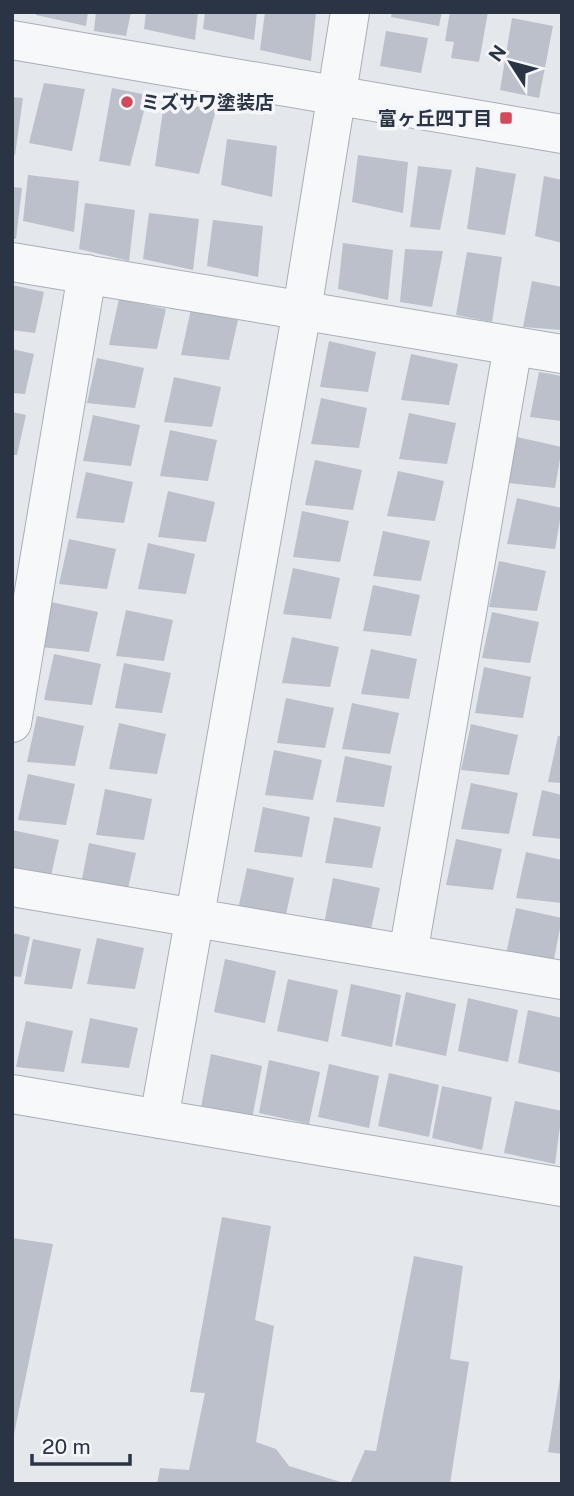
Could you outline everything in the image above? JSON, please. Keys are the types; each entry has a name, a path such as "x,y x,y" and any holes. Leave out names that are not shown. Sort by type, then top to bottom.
{"street":[{"path":"159,1119 302,310 349,12"},
{"path":"12,40 562,134"},
{"path":"12,262 562,354"},
{"path":"12,723 87,274"},
{"path":"408,954 513,346"},
{"path":"12,887 562,979"},
{"path":"12,1094 562,1187"}],"building":[{"path":"36,12 88,12 86,26 36,15"},
{"path":"96,12 131,12 126,36 94,31"},
{"path":"146,12 198,12 195,40 144,29"},
{"path":"205,12 257,12 254,40 203,29"},
{"path":"265,12 316,12 311,61 260,50"},
{"path":"392,12 442,12 439,26 391,17"},
{"path":"450,12 488,12 479,62 451,58 454,42 445,41"},
{"path":"512,18 553,26 539,98 500,90"},
{"path":"386,31 428,38 421,73 380,66"},
{"path":"44,83 85,89 72,151 29,143"},
{"path":"112,88 148,95 130,166 99,161"},
{"path":"12,97 23,98 15,155 12,154"},
{"path":"164,103 216,109 199,174 155,166"},
{"path":"227,139 277,146 272,197 221,185"},
{"path":"358,155 408,162 403,213 352,202"},
{"path":"418,166 452,170 440,230 410,227"},
{"path":"476,167 516,174 505,235 467,229"},
{"path":"28,175 79,181 74,232 23,221"},
{"path":"544,176 562,180 562,243 535,236"},
{"path":"12,187 22,188 16,239 12,238"},
{"path":"85,203 135,210 129,261 79,249"},
{"path":"149,213 199,219 193,270 143,259"},
{"path":"213,220 263,226 258,277 207,266"},
{"path":"343,243 393,250 388,300 338,289"},
{"path":"405,249 443,251 432,307 400,302"},
{"path":"467,252 502,257 492,322 456,315"},
{"path":"532,281 562,287 562,330 523,327"},
{"path":"12,285 44,292 35,333 12,330"},
{"path":"119,299 166,309 157,349 109,345"},
{"path":"191,309 238,320 229,360 181,355"},
{"path":"329,341 376,352 368,392 320,387"},
{"path":"12,349 34,354 25,394 12,393"},
{"path":"411,354 458,364 449,405 401,400"},
{"path":"97,358 144,368 135,408 87,403"},
{"path":"539,372 562,376 562,421 530,417"},
{"path":"174,377 221,387 212,427 164,422"},
{"path":"321,398 367,408 359,448 311,444"},
{"path":"12,412 26,415 17,455 12,455"},
{"path":"409,413 456,423 447,464 399,459"},
{"path":"93,415 140,425 131,466 83,461"},
{"path":"170,430 217,440 208,481 160,476"},
{"path":"517,437 562,447 555,488 507,483"},
{"path":"315,460 362,470 353,510 305,505"},
{"path":"398,471 444,481 435,521 387,516"},
{"path":"86,472 133,482 124,523 76,518"},
{"path":"168,491 215,502 206,542 158,537"},
{"path":"517,498 562,508 555,549 507,544"},
{"path":"302,511 349,521 340,562 293,557"},
{"path":"383,531 430,541 421,581 373,576"},
{"path":"69,539 116,549 107,589 59,584"},
{"path":"148,543 195,554 186,594 138,589"},
{"path":"499,561 546,571 537,611 489,607"},
{"path":"293,568 340,578 331,619 283,614"},
{"path":"373,585 420,595 411,636 363,631"},
{"path":"51,602 98,612 89,652 41,647"},
{"path":"126,610 173,620 164,661 116,656"},
{"path":"492,612 539,622 530,663 482,658"},
{"path":"292,637 339,647 330,687 282,683"},
{"path":"371,649 417,659 409,699 361,694"},
{"path":"54,654 101,664 92,705 44,700"},
{"path":"124,663 171,673 162,713 115,708"},
{"path":"484,667 531,677 523,718 475,713"},
{"path":"286,698 334,708 325,748 277,743"},
{"path":"352,703 399,713 390,754 342,749"},
{"path":"37,716 84,726 75,766 27,762"},
{"path":"119,723 166,734 157,774 109,769"},
{"path":"471,724 518,735 509,775 461,770"},
{"path":"558,736 562,736 562,783 548,782"},
{"path":"274,750 322,760 313,800 265,795"},
{"path":"345,756 392,766 384,807 336,802"},
{"path":"28,774 75,784 66,825 18,820"},
{"path":"471,783 518,793 509,834 461,829"},
{"path":"105,789 152,799 144,840 96,835"},
{"path":"542,790 562,795 562,839 532,836"},
{"path":"263,807 310,817 302,857 254,852"},
{"path":"334,817 381,827 372,868 325,863"},
{"path":"12,830 59,840 50,880 12,876"},
{"path":"456,839 502,849 493,890 446,885"},
{"path":"89,843 136,853 127,893 80,889"},
{"path":"526,852 562,860 562,903 516,898"},
{"path":"247,868 294,878 285,919 237,914"},
{"path":"333,878 380,888 371,929 324,924"},
{"path":"516,908 562,918 554,959 506,954"},
{"path":"12,933 30,937 21,977 12,976"},
{"path":"97,938 144,948 135,989 87,984"},
{"path":"33,939 81,949 72,989 24,984"},
{"path":"225,959 276,971 265,1023 214,1012"},
{"path":"288,979 338,990 328,1042 277,1031"},
{"path":"351,984 401,995 392,1047 341,1036"},
{"path":"406,992 456,1004 446,1056 395,1045"},
{"path":"468,998 518,1010 508,1062 458,1051"},
{"path":"528,1010 562,1018 562,1073 518,1063"},
{"path":"90,1018 138,1028 129,1068 81,1063"},
{"path":"26,1021 73,1031 64,1072 16,1067"},
{"path":"211,1054 262,1066 252,1119 201,1107"},
{"path":"269,1060 320,1072 309,1124 259,1113"},
{"path":"329,1064 379,1076 369,1128 318,1117"},
{"path":"389,1073 439,1085 429,1137 378,1126"},
{"path":"442,1086 492,1097 482,1150 432,1138"},
{"path":"515,1101 562,1111 555,1164 504,1153"},
{"path":"222,1217 271,1226 255,1320 274,1326 256,1442 276,1449 289,1466 347,1484 157,1484 160,1468 189,1470 205,1393 190,1392"},
{"path":"12,1238 53,1244 13,1439 12,1439"},
{"path":"414,1256 463,1266 450,1359 469,1362 450,1484 350,1484 365,1450 376,1451"},
{"path":"560,1378 562,1379 562,1454 548,1452"}],"place":[{"name":"ミズサワ塗装店","path":"127,102"},
{"name":"富ヶ丘四丁目","path":"506,118"}]}
